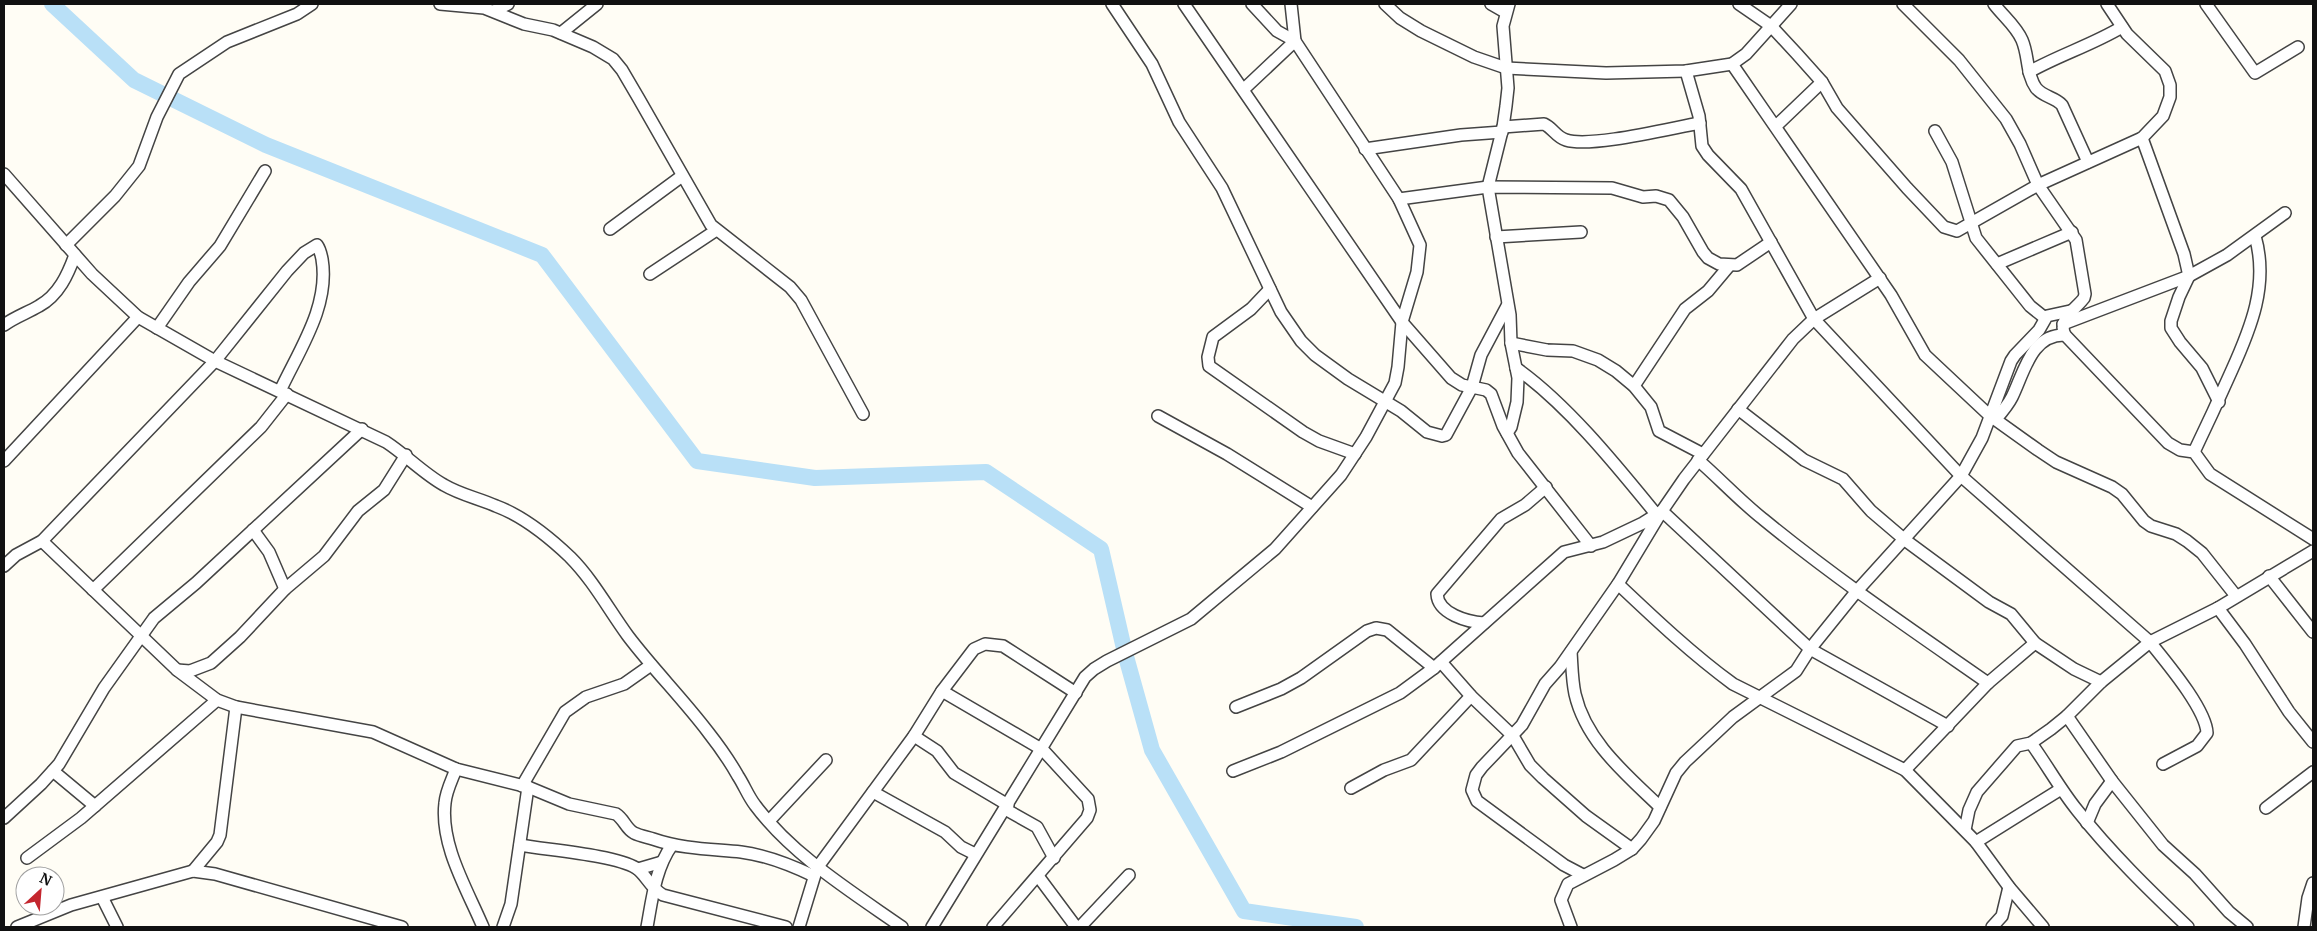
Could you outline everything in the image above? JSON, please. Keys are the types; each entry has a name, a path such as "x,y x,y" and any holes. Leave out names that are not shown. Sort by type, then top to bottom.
{"street":[{"path":"66,245 115,196 140,166 156,117 179,74 227,42 297,14 312,4"},
{"path":"440,4 474,6 494,11 524,24 561,33 603,52 622,70 682,176 716,231 790,287 800,300 863,414"},
{"path":"494,11 508,4"},
{"path":"561,33 597,4"},
{"path":"1112,4 1152,64 1179,122 1222,188 1286,320 1301,341 1315,355 1386,401 1427,432 1442,436 1446,435 1472,387 1481,355 1508,306"},
{"path":"1184,4 1402,322 1451,378 1462,385 1486,390 1491,394 1507,433 1518,453 1591,546"},
{"path":"1252,4 1277,31 1295,41"},
{"path":"932,927 975,854 1043,750 1085,677 1094,669 1191,619 1275,549 1341,475 1395,383 1402,322 1418,272 1420,245 1399,199 1295,41 1291,4"},
{"path":"1385,4 1400,18 1421,31 1474,57 1506,68 1606,73 1686,71 1732,64 1746,54 1791,4"},
{"path":"1491,4 1507,8 1503,42 1508,88 1502,130 1488,188 1518,378 1517,402 1511,427 1507,433"},
{"path":"1739,4 1771,26 1822,82 1837,108 1934,217 1951,230 1957,231 2038,185 2142,138 2163,116 2170,97 2170,84 2162,66 2138,45 2122,27 2107,4"},
{"path":"1568,884 1632,849 1646,833 1676,773 1685,762 1700,751 1722,727 1796,671 1810,649 1856,592 1961,476 1993,417 2015,355 2039,330 2045,318 2052,314 2070,311 2082,301 2085,294 2078,246 2072,232 2038,185 2020,144 2006,119 1959,60 1902,4"},
{"path":"1994,4 2022,40 2029,72 2038,90 2057,100 2062,105 2088,162"},
{"path":"2206,4 2253,72 2258,72 2298,47"},
{"path":"2029,72 2048,61 2097,42 2122,27"},
{"path":"1244,89 1295,41"},
{"path":"1732,64 1880,278 1925,355 1993,417 2056,462 2102,481 2122,494 2144,521 2151,526 2176,534 2202,554 2236,596"},
{"path":"1686,71 1700,123 1702,146 1708,155 1741,189 1814,319 1961,476 2150,642 2174,672 2206,726 2207,733 2197,746 2163,764"},
{"path":"1776,126 1822,82"},
{"path":"1365,149 1544,124 1556,135 1574,142 1620,138 1700,123"},
{"path":"1935,131 1952,162 1971,224 1980,243 2030,306 2045,318"},
{"path":"2142,138 2184,254 2189,276 2179,297 2171,321 2171,328 2202,368 2219,402"},
{"path":"156,328 189,282 220,246 265,171"},
{"path":"4,174 66,245 138,317 215,361 362,429 406,455 441,484 459,494 496,505 551,541 571,559 590,581 607,607 651,665 706,729 724,754 755,806 816,872 902,927"},
{"path":"610,228 682,176"},
{"path":"1399,199 1488,188 1612,188 1643,197 1662,197 1675,205 1708,258 1729,266 1737,265 1746,260 1771,242"},
{"path":"1993,417 2011,398 2033,351 2053,336 2189,276 2220,260 2285,213"},
{"path":"650,274 716,231"},
{"path":"1496,237 1581,232"},
{"path":"1997,264 2072,232"},
{"path":"2194,452 2219,402 2246,338 2259,294 2261,263 2255,236"},
{"path":"4,566 16,554 42,541 215,361 287,272 304,253 317,245 320,250 324,273 323,296 283,392 261,427 93,590"},
{"path":"4,324 40,306 51,296 68,275 75,254"},
{"path":"1634,386 1685,309 1708,291 1729,266"},
{"path":"1583,876 1564,865 1477,800 1473,794 1473,783 1482,766 1513,736 1528,715 1545,684 1571,652 1618,584 1659,512 1793,339 1814,319 1880,278"},
{"path":"1270,289 1251,309 1213,337 1208,357 1209,366 1303,432 1319,441 1354,454"},
{"path":"2064,330 2070,311"},
{"path":"4,461 138,317"},
{"path":"2064,330 2168,443 2180,450 2194,452 2210,474 2313,538"},
{"path":"1511,343 1583,354 1616,371 1634,386 1651,407 1659,431 1701,457 1761,518 1856,592 1988,683"},
{"path":"1516,368 1552,397 1659,512 1810,649 1948,726"},
{"path":"1738,409 1804,460 1843,479 1871,512 1904,540 1989,602 2011,614 2035,643 2074,669 2100,682"},
{"path":"1158,416 1227,454 1312,507"},
{"path":"4,818 53,772 84,720 154,618 362,429"},
{"path":"177,670 190,671 211,663 240,638 285,590 324,556 358,511 384,490 406,455"},
{"path":"1484,623 1470,622 1451,614 1438,601 1437,594 1501,519 1525,504 1546,487"},
{"path":"1233,771 1281,752 1347,721 1400,693 1437,665 1564,552 1591,546 1626,532 1659,512"},
{"path":"253,530 269,552 285,590"},
{"path":"42,541 177,670 217,700 236,707 373,732 456,769 525,787 569,804 616,814 622,817 633,833 672,845 750,854 816,872"},
{"path":"1965,830 1969,810 1977,792 2017,746 2031,744 2067,716 2100,682 2150,642 2218,608 2313,551"},
{"path":"2269,576 2313,632"},
{"path":"1618,584 1709,667 1733,684 1905,770 1976,842 2009,887 2043,927"},
{"path":"2218,608 2245,644 2289,712 2312,739"},
{"path":"1236,707 1281,689 1301,678 1367,631 1376,628 1387,630 1437,665 1513,736 1530,764 1555,789 1586,816 1632,849"},
{"path":"1905,770 1988,683 2035,643"},
{"path":"799,927 816,872 914,736 942,691 974,649 985,644 1003,646 1076,693"},
{"path":"1571,652 1575,693 1587,724 1602,748 1660,807"},
{"path":"503,927 511,904 520,846 525,787 550,737 570,708 586,697 624,684 651,665"},
{"path":"942,691 1043,750 1070,778 1090,804 1087,818 993,927"},
{"path":"1351,788 1384,770 1411,760 1471,696"},
{"path":"27,858 95,806 217,700"},
{"path":"193,872 217,842 220,834 236,707"},
{"path":"2067,716 2112,781 2163,845 2195,874 2230,912 2247,927"},
{"path":"914,736 937,750 954,773 1037,828 1054,858"},
{"path":"2031,744 2061,789 2087,823 2139,881 2188,927"},
{"path":"769,821 826,760"},
{"path":"456,769 445,800 444,821 447,842 483,927"},
{"path":"53,772 95,806"},
{"path":"2266,808 2313,772"},
{"path":"2087,823 2095,804 2112,781"},
{"path":"1976,842 2061,789"},
{"path":"874,792 945,832 961,846 975,854"},
{"path":"2077,810 2095,804"},
{"path":"647,927 662,862 672,845"},
{"path":"520,846 608,860 638,868 662,862"},
{"path":"1564,865 1568,884 1561,900 1571,927"},
{"path":"638,868 654,890 674,899 786,927"},
{"path":"17,927 70,905 193,872 216,874 402,927"},
{"path":"1080,927 1129,875"},
{"path":"1038,876 1076,927"},
{"path":"2304,927 2308,898 2313,883"},
{"path":"1992,927 2002,916 2009,887"},
{"path":"102,897 117,927"}],"waterway":[{"path":"52,4 134,80 266,145 542,255 697,461 815,478 986,472 1101,549 1125,653 1152,750 1244,911 1356,927"}]}
